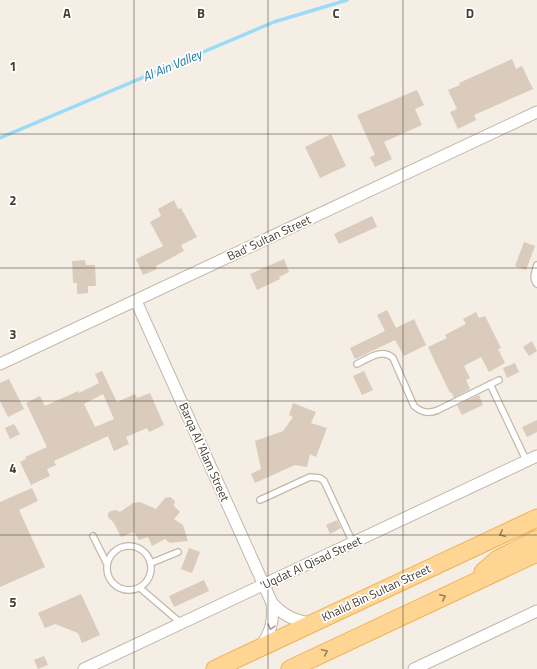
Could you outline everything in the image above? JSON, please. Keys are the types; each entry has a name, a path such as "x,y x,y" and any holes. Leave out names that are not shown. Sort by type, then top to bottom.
{"main road":[{"name":"Khalid Bin Sultan Street","path":"215,669 537,518"},
{"path":"474,583 481,574 498,559 537,538"},
{"path":"290,669 537,553"}],"street":[{"name":"Bad' Sultan Street","path":"0,364 537,112"},
{"name":"Barqa Al 'Alam Street","path":"136,301 272,603 274,615 272,627 267,638 259,648"},
{"name":"'Uqdat Al Qisad Street","path":"84,669 537,456"},
{"name":"Barqa Al 'Alam Street","path":"272,603 280,612 290,618 300,622 312,623"},
{"path":"414,669 537,612"}],"lane":[{"path":"537,265 534,274 535,282 537,284"},
{"path":"357,364 379,353 389,355 393,358 414,406 425,413 438,410 499,380"},
{"path":"490,384 526,460"},
{"path":"260,500 310,478 320,478 324,481 353,543"},
{"path":"93,536 107,564"},
{"path":"128,546 138,548 146,554 151,563 151,573 147,582 140,588 130,591 120,589 112,583 107,574 107,564 111,555 119,548 128,546"},
{"path":"151,563 178,552"},
{"path":"140,588 182,624"}],"building":[{"path":"512,59 516,69 522,66 533,89 474,115 476,120 458,129 450,112 457,109 448,90 460,85 459,83"},
{"path":"417,90 424,105 415,109 422,125 384,142 392,159 375,167 370,157 375,155 357,115"},
{"path":"331,134 346,166 320,178 305,147"},
{"path":"174,200 178,209 181,208 197,237 181,245 184,251 156,266 157,269 143,275 136,259 163,246 150,222 161,216 158,209"},
{"path":"372,216 377,227 339,244 334,234"},
{"path":"524,242 535,246 526,270 515,266"},
{"path":"284,259 289,272 279,277 280,279 257,290 250,274"},
{"path":"85,260 86,265 95,265 96,286 88,286 88,293 77,294 77,283 73,283 72,261"},
{"path":"387,310 396,328 414,319 426,345 404,356 395,340 355,359 350,348 385,331 377,315"},
{"path":"476,312 479,318 485,316 501,348 498,349 505,363 489,372 481,357 464,366 470,378 466,380 470,389 454,398 451,392 450,393 428,347 447,338 445,335 466,324 463,319"},
{"path":"532,341 537,351 529,356 523,347"},
{"path":"515,363 519,372 507,378 503,368"},
{"path":"102,371 117,402 135,394 137,398 150,393 164,425 149,432 147,428 126,437 129,444 114,451 108,436 54,461 56,465 47,469 50,476 31,485 20,462 26,459 25,457 47,447 26,403 40,396 45,406 78,391 79,393 99,383 95,374","holes":["103,394 114,419 95,427 84,404"]},
{"path":"364,371 373,390 362,395 353,376"},
{"path":"9,379 24,409 8,417 0,401 0,383"},
{"path":"479,395 483,405 462,415 457,405"},
{"path":"293,403 316,412 311,423 327,428 316,457 310,454 307,467 295,465 255,483 251,474 261,469 255,441 283,431 293,417 289,415"},
{"path":"537,420 537,432 527,437 522,427"},
{"path":"14,424 20,434 10,439 5,428"},
{"path":"32,488 38,501 19,510 45,567 0,587 0,502"},
{"path":"170,497 175,501 174,506 180,512 174,519 183,525 188,541 170,543 165,539 152,546 148,537 139,540 134,532 121,537 114,523 108,517 108,513 111,511 116,510 120,512 133,503 140,502 156,509 165,498"},
{"path":"337,520 341,528 330,534 326,525"},
{"path":"189,548 200,552 192,573 181,569"},
{"path":"204,580 209,591 174,607 169,596"},
{"path":"81,594 100,635 82,643 78,633 55,624 45,628 38,613"},
{"path":"44,656 48,665 38,669 34,660"}],"waterway":[{"name":"Al Ain Valley","path":"0,138 274,22 347,0"}]}
